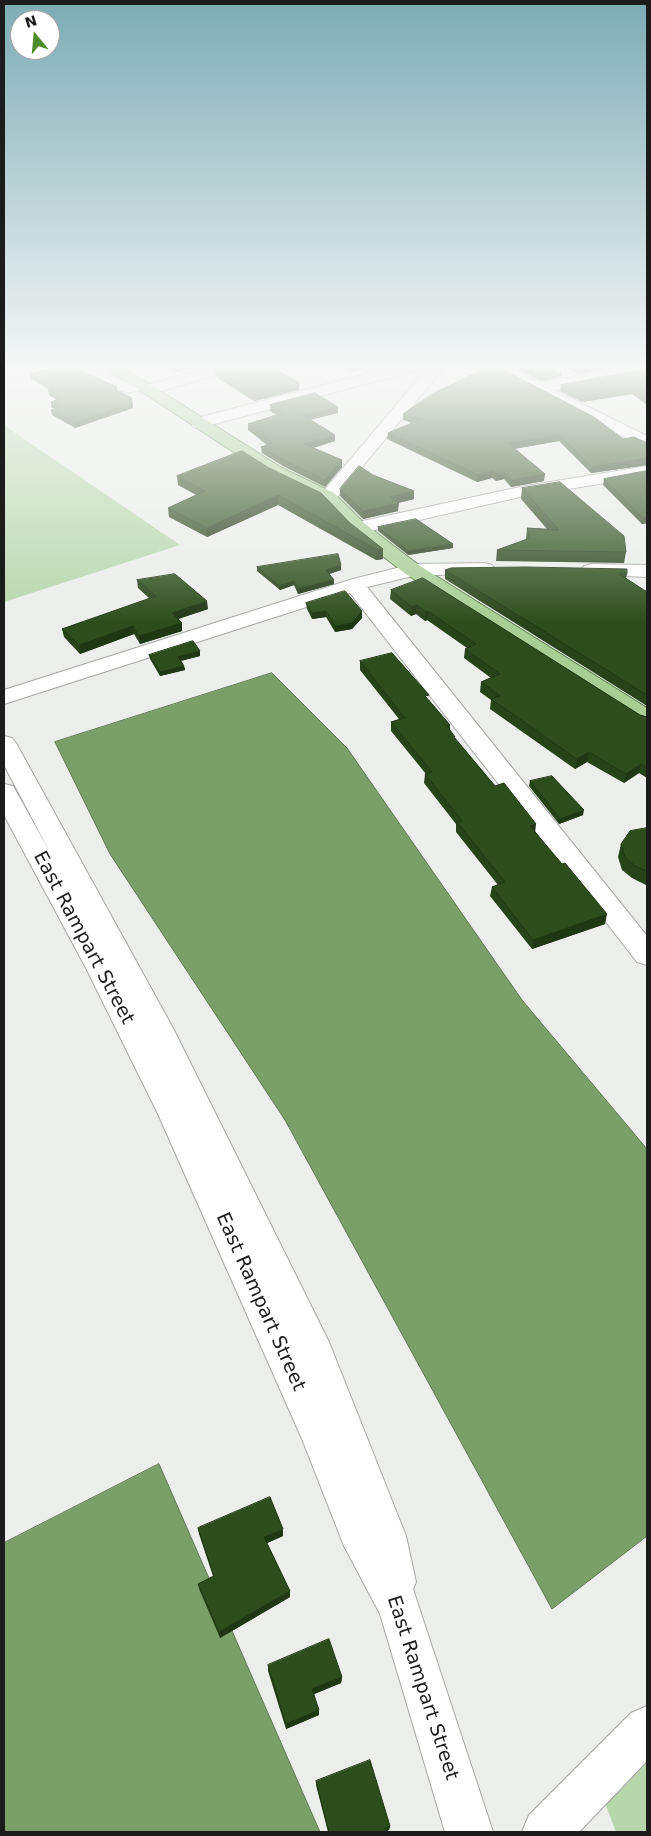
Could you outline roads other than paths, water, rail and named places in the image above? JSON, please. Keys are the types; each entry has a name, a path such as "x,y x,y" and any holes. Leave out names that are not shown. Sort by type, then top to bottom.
{"main road":[{"path":"242,451 276,472 328,497 358,528 414,570 647,718"}],"street":[{"path":"328,497 367,451"},
{"path":"358,528 520,492 647,472"},
{"path":"4,697 355,585 414,570 505,569"},
{"path":"572,570 647,571"},
{"path":"355,585 647,956"},
{"path":"4,743 159,1030 316,1354 386,1536 399,1606"},
{"name":"East Rampart Street","path":"4,792 101,970 174,1114 319,1433 358,1532 399,1606 469,1832"},
{"path":"546,1832 647,1729"}]}
